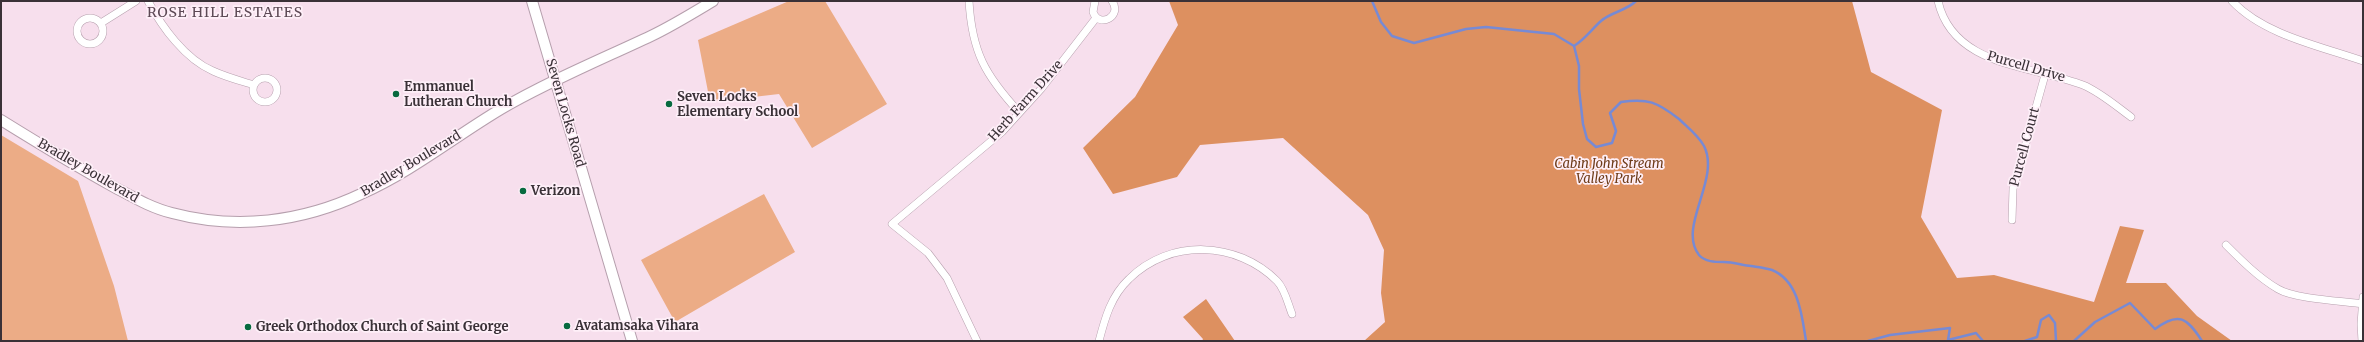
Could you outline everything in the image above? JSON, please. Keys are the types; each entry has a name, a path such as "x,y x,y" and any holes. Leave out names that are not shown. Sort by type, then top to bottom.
{"main road":[{"name":"Seven Locks Road","path":"532,1 632,341"},
{"name":"Bradley Boulevard","path":"1,120 29,138 148,205 172,214 230,223 284,220 318,212 362,194 393,178 502,109 555,80 653,35 713,1"},
{"name":"Bradley Boulevard","path":"1,116 29,138"}],"street":[{"path":"101,23 136,1"},
{"path":"148,1 173,38 191,57 212,71 254,85"},
{"path":"970,1 971,29 979,56 995,85 1019,112"},
{"path":"1096,1 1092,8 1096,18 1103,20 1113,16 1116,10 1112,1"},
{"name":"Purcell Drive","path":"1938,1 1951,32 1962,43 1980,54 2085,86 2131,117"},
{"path":"2232,1 2247,16 2264,26 2363,61"},
{"name":"Herb Farm Drive","path":"977,341 947,278 928,253 892,224 1002,132 1096,18"},
{"name":"Purcell Court","path":"2012,220 2014,189 2045,75"},
{"path":"2226,246 2252,270 2279,290 2303,296 2363,301 2362,341"},
{"path":"1099,341 1108,309 1128,279 1158,258 1192,248 1220,250 1250,261 1277,281 1292,314"}],"shaded area":[{"path":"789,1 825,1 887,104 812,148 779,94 710,102 698,40"},
{"path":"1,135 78,181 114,286 128,341 1,341"},
{"path":"764,194 795,252 675,322 641,260"}],"green space":[{"name":"Cabin John Stream Valley Park","path":"1169,1 1852,1 1871,72 1942,110 1921,217 1957,278 1994,275 2094,302 2120,226 2144,230 2126,283 2166,283 2197,316 2232,341 1364,341 1385,322 1381,293 1384,250 1368,215 1283,138 1200,145 1177,177 1113,194 1083,148 1135,97 1178,25"},
{"path":"1206,299 1235,341 1202,341 1203,339 1183,317"}],"waterway":[{"path":"1372,1 1381,22 1392,36 1414,43 1466,29 1486,27 1554,34 1574,46 1579,66 1579,89 1583,124 1587,139 1596,147 1612,143 1616,131 1610,113 1621,102 1645,101 1652,103 1658,105 1679,119 1702,142 1708,159 1704,188 1695,217 1693,231 1694,244 1699,255 1710,261 1731,262 1764,268 1781,275 1788,282 1798,300 1806,341"},
{"path":"1574,46 1597,24 1609,15 1628,7 1636,1"},
{"path":"2074,341 2095,322 2130,303 2155,329 2170,320 2182,320 2187,322 2192,327 2202,341"},
{"path":"2025,341 2037,337 2041,320 2049,315 2055,323 2056,341"},
{"path":"1868,341 1890,335 1950,328 1948,340 1976,333 1983,341"}],"place":[{"name":"Emmanuel Lutheran Church","path":"396,94"},
{"name":"Seven Locks Elementary School","path":"669,104"},
{"name":"Verizon","path":"523,191"},
{"name":"Avatamsaka Vihara","path":"567,326"},
{"name":"Greek Orthodox Church of Saint George","path":"248,327"}],"district":[{"name":"ROSE HILL ESTATES","path":"225,13"}]}
